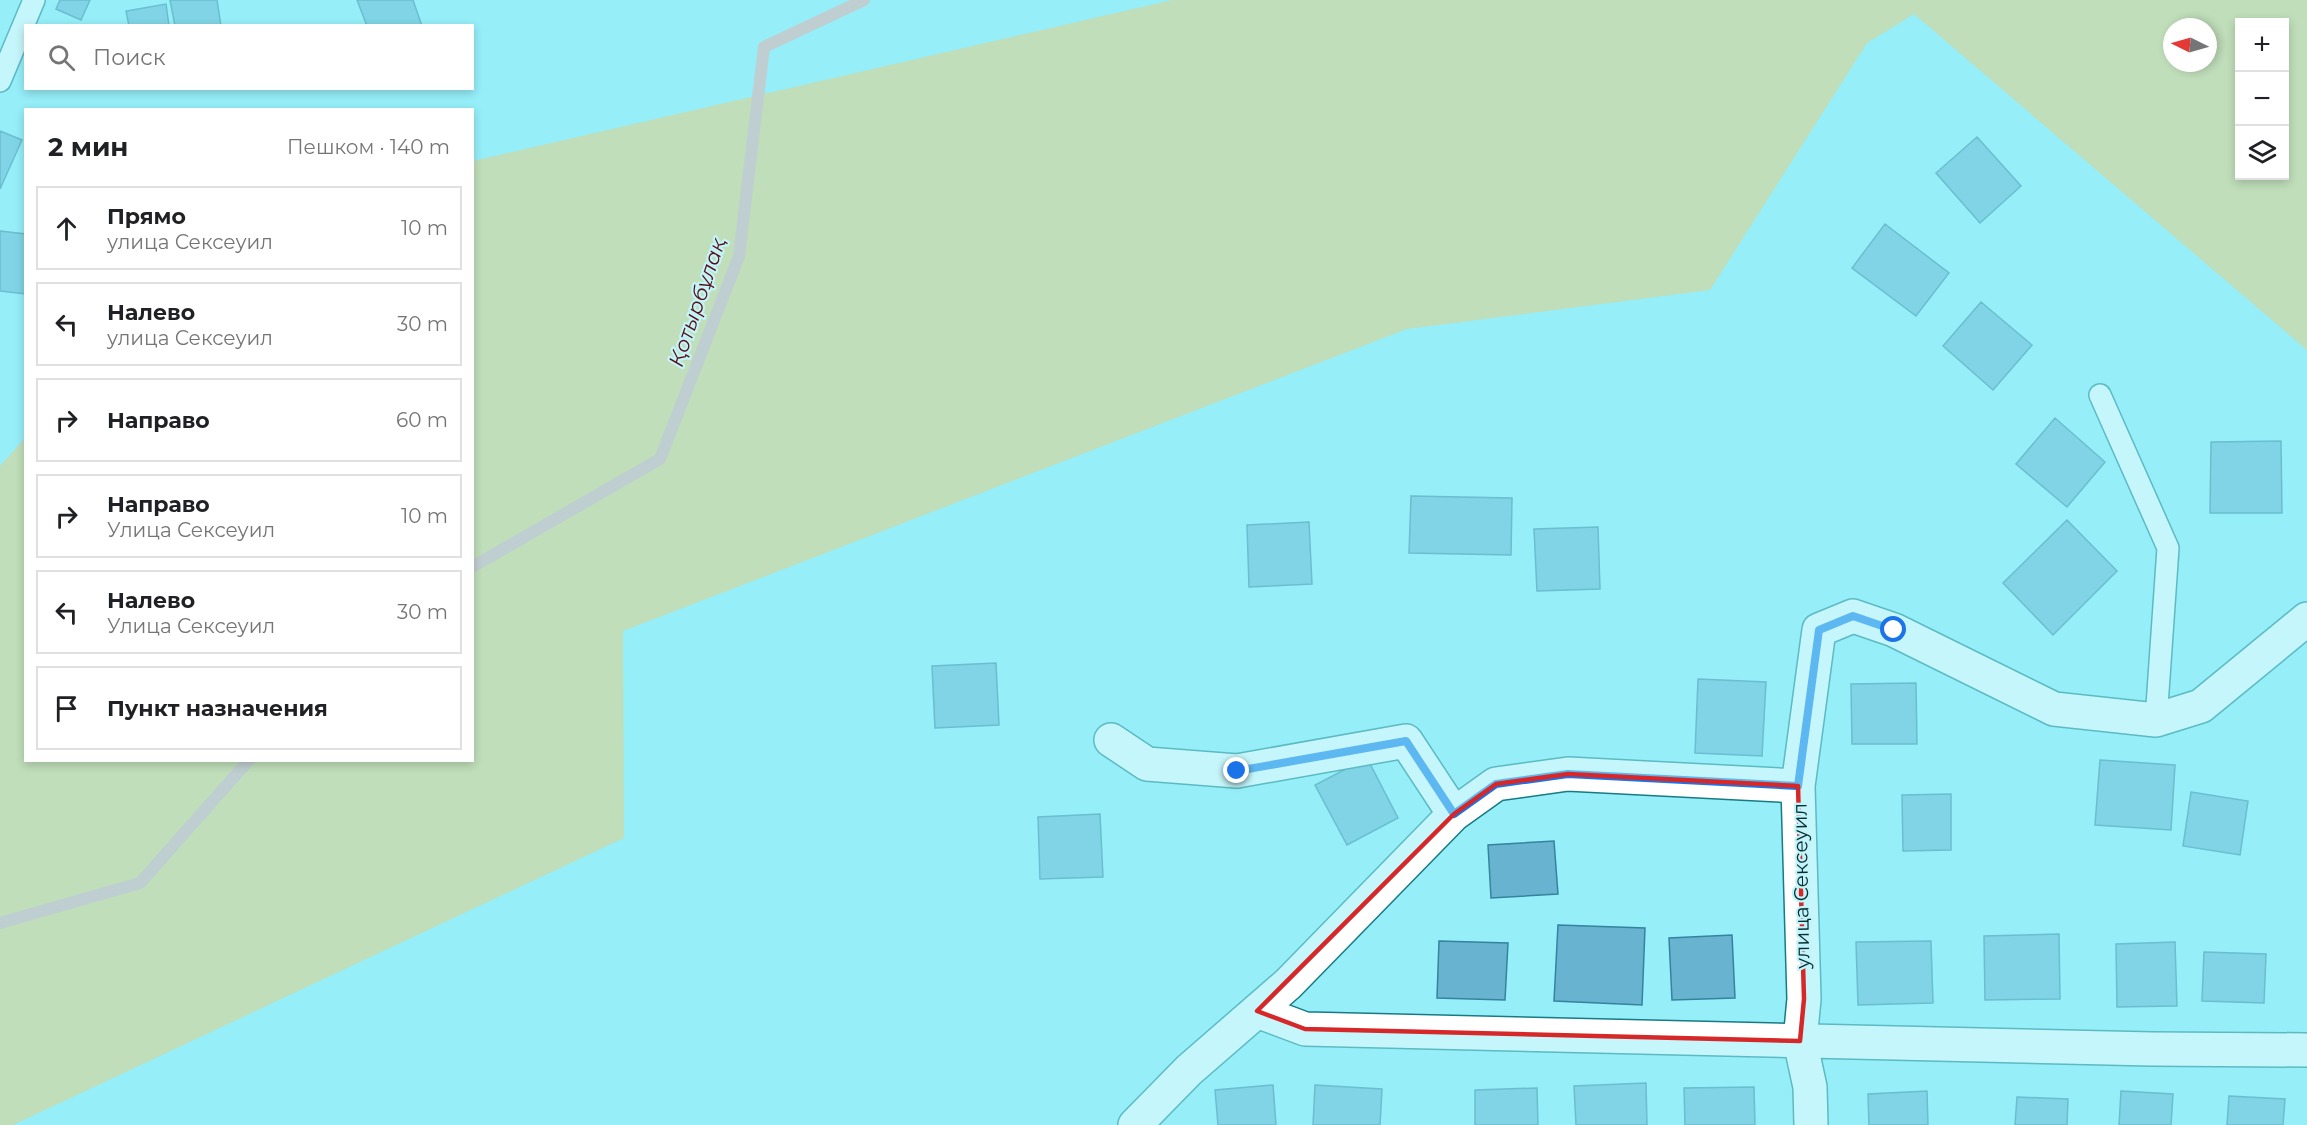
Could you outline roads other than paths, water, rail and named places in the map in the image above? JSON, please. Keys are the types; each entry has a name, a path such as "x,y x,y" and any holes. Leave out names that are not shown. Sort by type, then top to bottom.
{"street":[{"name":"улица Сексеуил","path":"1811,1125 1810,1086 1800,1041 1804,999 1798,786 1819,630 1853,616 1894,630 2054,709 2156,720 2201,706 2307,619"},
{"path":"1111,740 1147,764 1237,771 1406,741 1454,814"},
{"path":"1135,1125 1189,1070 1288,984 1454,814 1496,784 1568,774 1798,786"},
{"path":"1257,1011 1305,1029 2152,1049 2307,1050"}],"lane":[{"path":"0,81 34,0"},
{"path":"2100,395 2168,548 2156,720"}],"waterway":[{"name":"Қотырбұлақ","path":"474,566 660,459 739,256 764,47 864,0"},
{"name":"Қотырбұлақ","path":"0,923 140,883 247,762"}]}
